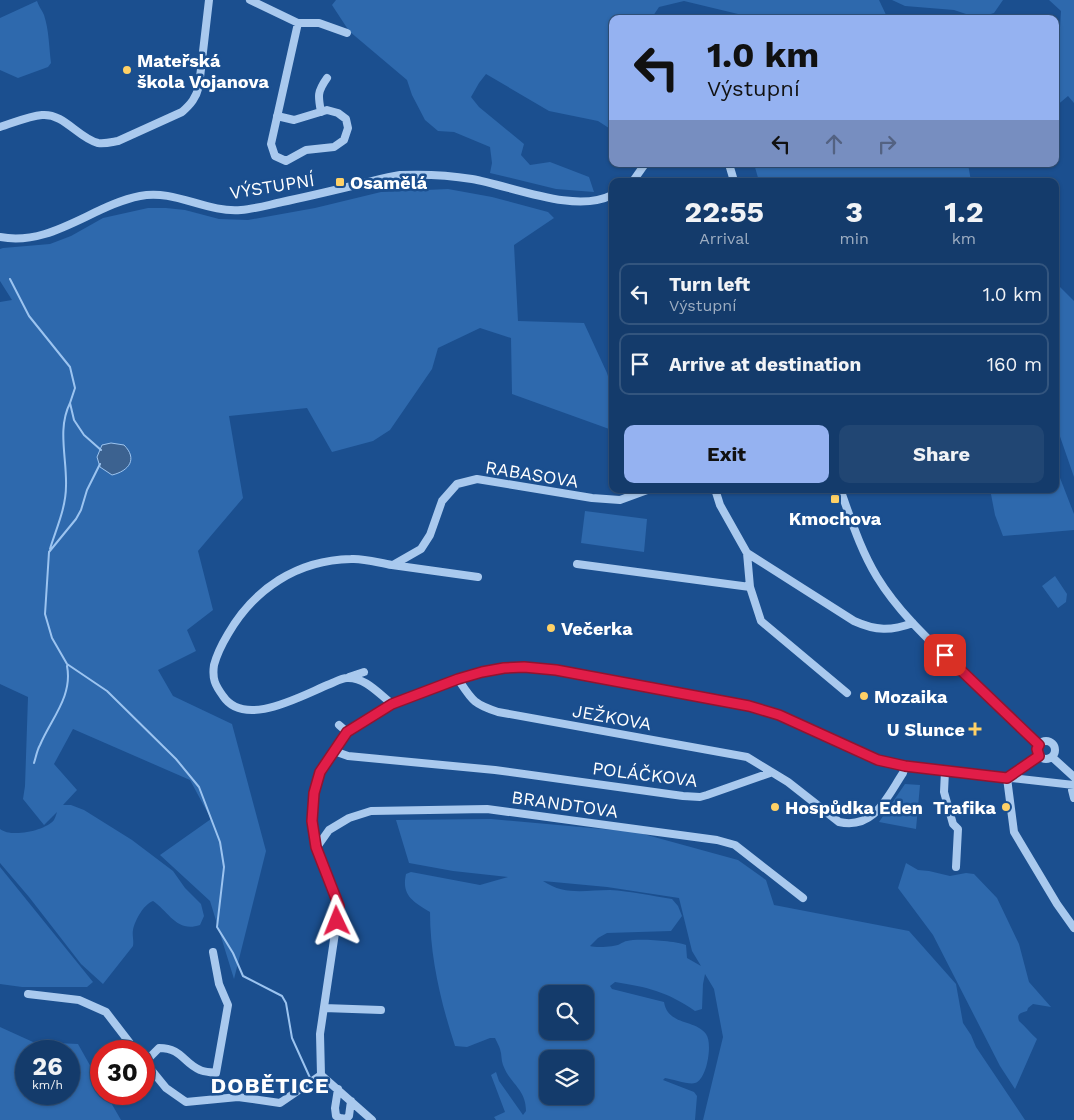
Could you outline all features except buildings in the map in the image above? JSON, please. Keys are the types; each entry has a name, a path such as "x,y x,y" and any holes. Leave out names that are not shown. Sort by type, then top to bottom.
{"street":[{"path":"0,127 43,115 57,117 89,139 99,143 108,143 118,141 182,112 196,96 209,0"},
{"path":"250,0 298,23 318,23 347,33"},
{"path":"277,116 294,120 327,110 338,113 346,119 348,128 344,140 334,147 306,150 286,161 275,156 271,144 277,116 298,23"},
{"path":"321,112 318,95 320,88 327,78"},
{"path":"635,178 643,167"},
{"name":"VÝSTUPNÍ","path":"0,236 18,238 41,234 58,229 122,201 143,195 170,196 220,209 240,210 313,196 399,176 425,175 472,179 567,201 597,200 609,196"},
{"name":"RABASOVA","path":"393,565 422,549 430,535 442,501 457,484 477,479 592,498 620,500 639,493"},
{"path":"716,493 720,505 747,553 750,587 762,621 848,693"},
{"path":"841,493 852,526 873,570 893,600 913,623 1039,745"},
{"path":"747,553 854,621 880,630 902,627 913,623"},
{"path":"364,672 273,707 253,712 236,709 226,701 214,683 214,667 218,650 235,621 251,601 271,584 294,572 321,563 351,558 478,577"},
{"path":"577,564 750,587"},
{"path":"321,1076 320,1034 339,906 316,847 312,821 314,793 320,772 347,732 392,704 482,672 504,668 532,668 572,673 749,706 779,715 878,760 905,766 1007,778 1074,782"},
{"path":"347,677 365,682 392,704"},
{"name":"JEŽKOVA","path":"458,679 472,701 481,707 498,712 747,757 770,773"},
{"path":"339,725 347,732"},
{"path":"1046,742 1054,745 1055,749 1052,757 1046,760 1039,756 1037,749 1039,745 1046,742"},
{"name":"POLÁČKOVA","path":"334,751 348,756 495,770 700,797 770,773"},
{"path":"1007,778 1039,756"},
{"path":"1052,757 1074,782"},
{"path":"770,773 788,782 832,817 840,822 849,824 864,822 876,812 903,773 905,766"},
{"path":"945,771 944,792 953,824 958,829 956,867"},
{"path":"1007,778 1014,832 1057,904 1074,928"},
{"path":"1074,782 1072,790 1074,798"},
{"name":"BRANDTOVA","path":"316,847 330,830 349,818 371,811 487,809 717,840 735,846 803,898"},
{"path":"155,1052 159,1048 167,1048 176,1052 199,1070 216,1073 228,1005 219,984 213,952"},
{"path":"28,994 80,1000 106,1012 128,1040"},
{"path":"324,1008 381,1010"},
{"path":"155,1075 166,1088 186,1102 238,1097 280,1103 321,1076"},
{"path":"321,1076 372,1120"},
{"path":"338,1089 334,1108 336,1116 346,1119 349,1116 351,1101"}],"shaded area":[{"path":"336,0 879,0 886,15 738,15 684,1 659,7 654,15 609,15 609,128 598,121 549,111 486,74 471,97 479,107 524,144 521,155 530,165 550,162 589,177 594,192 556,189 490,173 492,163 490,147 454,132 438,131 425,120 412,95 407,80 349,31 332,5"},
{"path":"892,0 1003,0 994,13 988,15 969,15 954,10 905,6"},
{"path":"1049,0 1074,0 1074,103 1068,96 1059,104 1061,11"},
{"path":"37,1 46,21 51,63 48,67 18,78 0,70 0,18"},
{"path":"755,167 969,167 970,178 758,178"},
{"path":"448,189 492,197 548,212 554,218 514,245 518,321 584,323 609,379 609,429 512,394 511,338 480,328 438,348 432,369 390,430 373,441 332,452 307,408 229,416 243,498 198,551 213,610 187,630 196,651 158,670 173,696 232,724 266,851 234,979 210,901 160,855 211,819 190,780 73,729 54,764 77,790 63,805 71,805 84,810 132,840 173,871 185,888 201,904 204,916 200,925 185,926 179,924 153,901 150,903 140,913 136,922 133,932 133,946 103,984 81,964 0,863 0,829 12,833 36,830 50,824 57,812 44,825 23,799 28,697 0,684 0,302 12,300 0,281 0,249 50,244 71,236 103,218 148,208 185,210 219,219 248,220 315,208 381,192"},
{"path":"1059,286 1074,301 1074,477 1059,434"},
{"path":"111,443 124,445 128,450 131,460 130,464 123,471 112,475 100,467 97,457 102,445"},
{"path":"1059,475 1074,514 1074,530 1003,536 995,515 991,493 1059,493"},
{"path":"585,511 647,519 644,552 581,543"},
{"path":"1055,576 1067,594 1066,602 1058,608 1042,586"},
{"path":"905,784 920,785 916,829 879,822"},
{"path":"491,819 636,832 738,860 766,880 774,905 909,931 956,984 963,1023 976,1047 1025,1120 703,1120 723,1037 714,989 705,974 702,1009 695,1011 676,999 647,988 615,982 610,986 612,989 664,1002 667,1010 676,1019 701,1029 706,1034 709,1045 708,1061 706,1069 699,1080 695,1083 685,1083 665,1078 663,1080 694,1092 697,1096 695,1120 496,1120 494,1117 505,1112 491,1075 496,1072 499,1081 523,1115 526,1111 523,1097 506,1072 495,1038 490,1038 467,1047 455,1046 437,980 430,929 430,912 410,897 405,888 405,882 406,874 411,872 480,885 508,877 453,871 409,863 396,820","holes":["543,881 607,887 679,898 692,951 701,966 687,958 686,945 674,942 639,940 626,941 610,946 590,946 607,933 671,931 682,916 678,906 672,899 633,892 559,889"]},
{"path":"906,863 918,870 950,876 966,873 974,874 997,898 1019,944 1029,982 1051,1007 1033,1004 1027,1011 1019,1015 1019,1021 1037,1039 1015,1089 1000,1066 933,935 898,888"},
{"path":"0,867 93,982 87,987 22,987 0,984"},
{"path":"0,1027 29,1040 15,1040 15,1105 80,1105 80,1048 90,1065 90,1105 112,1105 121,1120 0,1120"}],"waterway":[{"path":"10,279 29,316 70,367 75,388 70,403 74,420 84,435 101,450"},
{"path":"50,549 63,510 66,494 63,433 66,413 70,403"},
{"path":"100,464 87,490 76,519 49,552 45,614 52,638 67,664 107,691 176,759 199,787 220,842 224,867 217,927 233,953 243,976 282,996 286,1003 292,1038 311,1080"},
{"path":"34,763 39,747 64,697 68,677 67,666"}],"place":[{"name":"Mateřská škola Vojanova","path":"127,70"},
{"name":"Osamělá","path":"340,182"},
{"name":"Kmochova","path":"835,499"},
{"name":"Večerka","path":"551,628"},
{"name":"Mozaika","path":"864,696"},
{"name":"U Slunce","path":"975,729"},
{"name":"Hospůdka Eden","path":"775,807"},
{"name":"Trafika","path":"1006,807"}],"district":[{"name":"DOBĚTICE","path":"270,1085"}],"route":[{"path":"337,921 339,906 316,847 312,821 314,793 320,772 347,732 392,704 482,672 524,667 556,670 749,706 779,715 878,760 905,766 1007,778 1039,756 1037,752 1039,745 945,655"}]}
